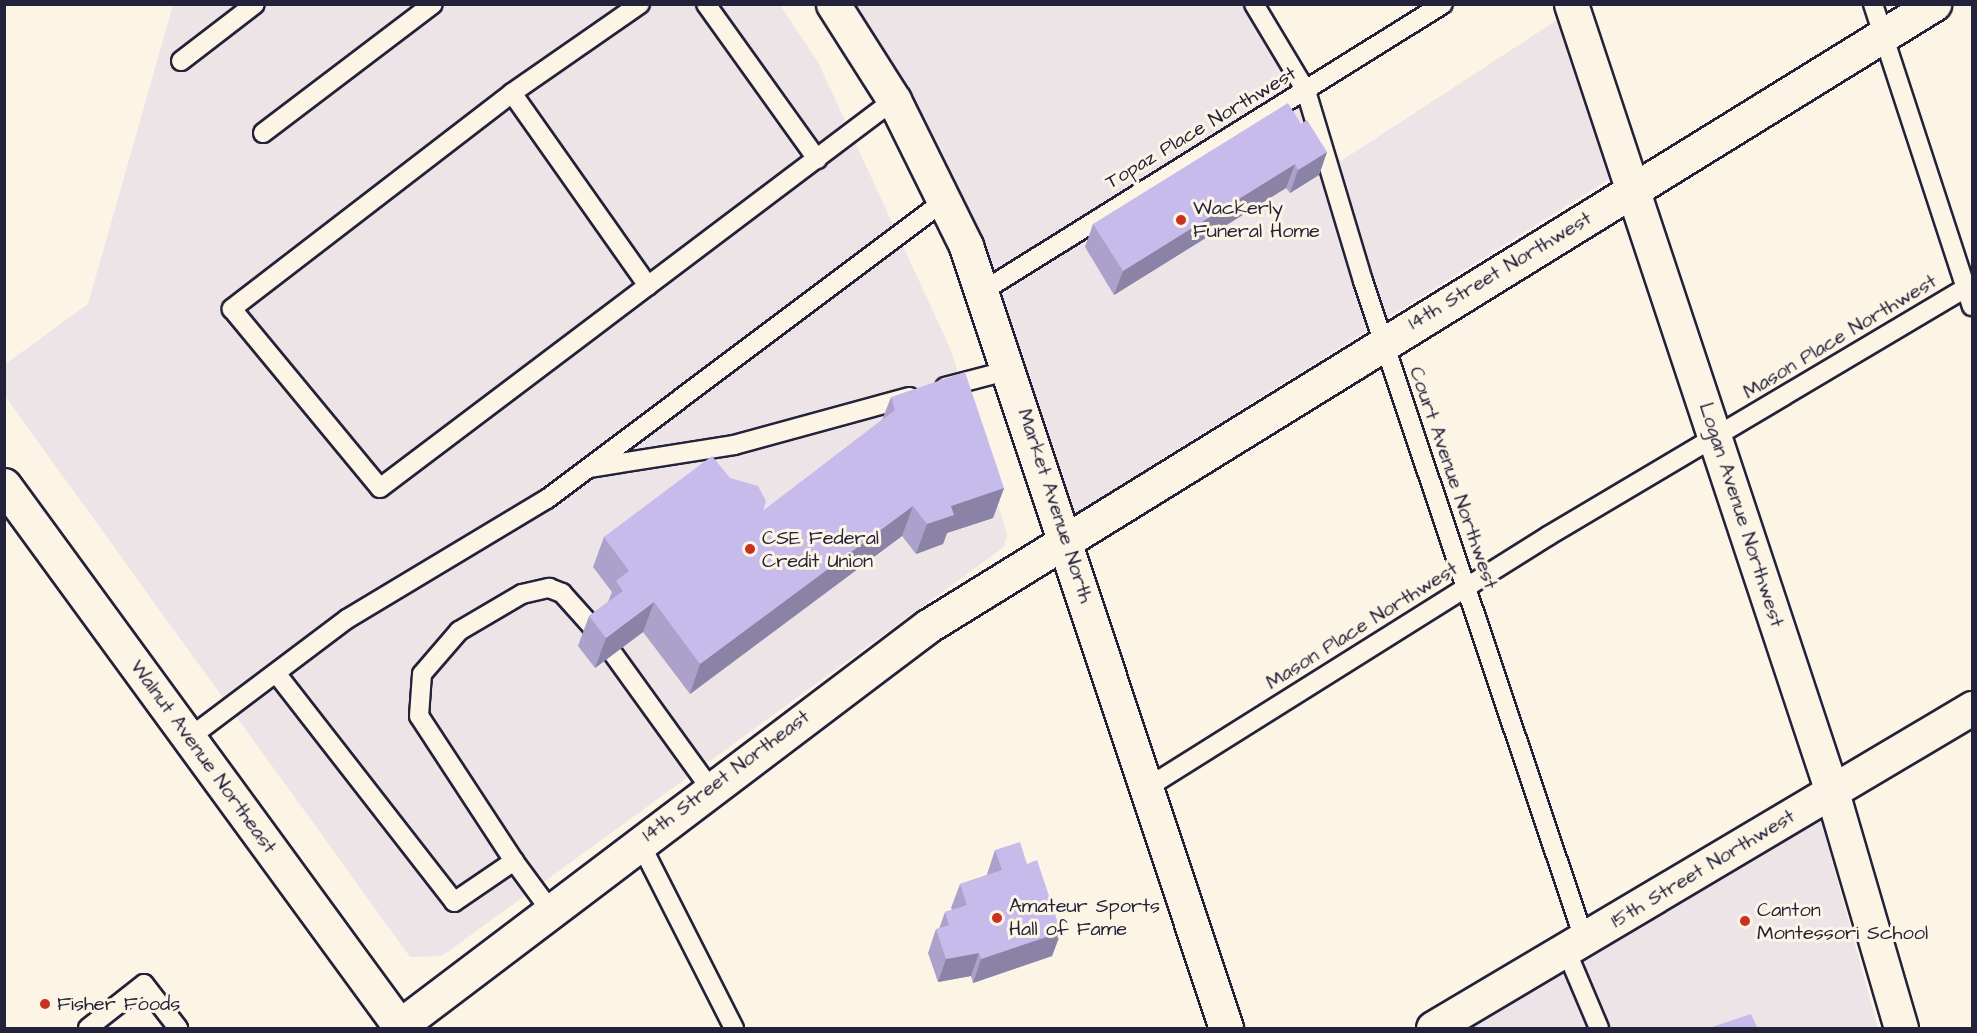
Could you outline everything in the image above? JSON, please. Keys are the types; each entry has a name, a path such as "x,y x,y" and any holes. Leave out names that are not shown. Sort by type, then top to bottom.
{"street":[{"name":"Market Avenue North","path":"833,4 894,100 945,200 983,291 1226,1029"},
{"name":"Logan Avenue Northwest","path":"1571,4 1832,792 1901,1029"},
{"name":"14th Street Northwest","path":"1065,537 1934,4"},
{"name":"Walnut Avenue Northeast","path":"4,485 399,1028"},
{"name":"14th Street Northeast","path":"399,1028 639,841 928,626 1065,537"},
{"name":"15th Street Northwest","path":"1432,1029 1972,708"}],"lane":[{"path":"181,61 255,4"},
{"path":"263,134 433,4"},
{"path":"640,4 512,93 232,309 380,488 894,100"},
{"path":"706,4 818,159"},
{"name":"Court Avenue Northwest","path":"1254,4 1306,91 1384,342 1466,588 1599,1029"},
{"name":"Topaz Place Northwest","path":"983,291 1443,4"},
{"path":"1873,4 1970,286 1972,306"},
{"path":"512,93 648,286"},
{"path":"189,738 347,619 547,499 945,200"},
{"name":"Mason Place Northwest","path":"1148,787 1466,588 1970,286"},
{"path":"587,468 734,446 1010,370"},
{"path":"550,910 513,861 419,716 422,674 459,631 531,592 549,588 562,593 597,632"},
{"path":"614,655 710,788"},
{"path":"276,673 454,902 513,861"},
{"path":"639,841 735,1029"},
{"path":"88,1029 144,984 178,1029"}],"shaded area":[{"path":"173,5 780,5 818,62 951,350 1007,534 1004,547 442,956 410,957 5,396 4,365 88,304"},
{"path":"855,5 1257,5 1341,161 1557,20 1611,178 1073,515 958,190 892,60"},
{"name":"Canton Montessori School","path":"1819,813 1878,1028 1465,1028"}],"building":[{"name":"Wackerly Funeral Home","path":"1288,103 1301,124 1307,120 1327,152 1298,170 1295,164 1123,271 1093,224"},
{"name":"CSE Federal Credit Union","path":"965,372 1004,488 951,506 954,515 927,524 913,506 700,664 654,602 606,638 589,616 623,591 616,581 629,571 604,537 712,456 730,478 758,486 766,501 763,511 895,410 891,397"},
{"name":"Amateur Sports Hall of Fame","path":"1020,842 1027,864 1037,860 1061,932 981,959 979,953 946,959 936,929 949,925 945,912 967,905 960,884 1002,870 995,850"},
{"path":"1751,1014 1758,1029 1706,1029"}],"place":[{"name":"Wackerly Funeral Home","path":"1181,220"},
{"name":"CSE Federal Credit Union","path":"750,549"},
{"name":"Amateur Sports Hall of Fame","path":"997,918"},
{"name":"Canton Montessori School","path":"1745,921"},
{"name":"Fisher Foods","path":"45,1004"}]}
